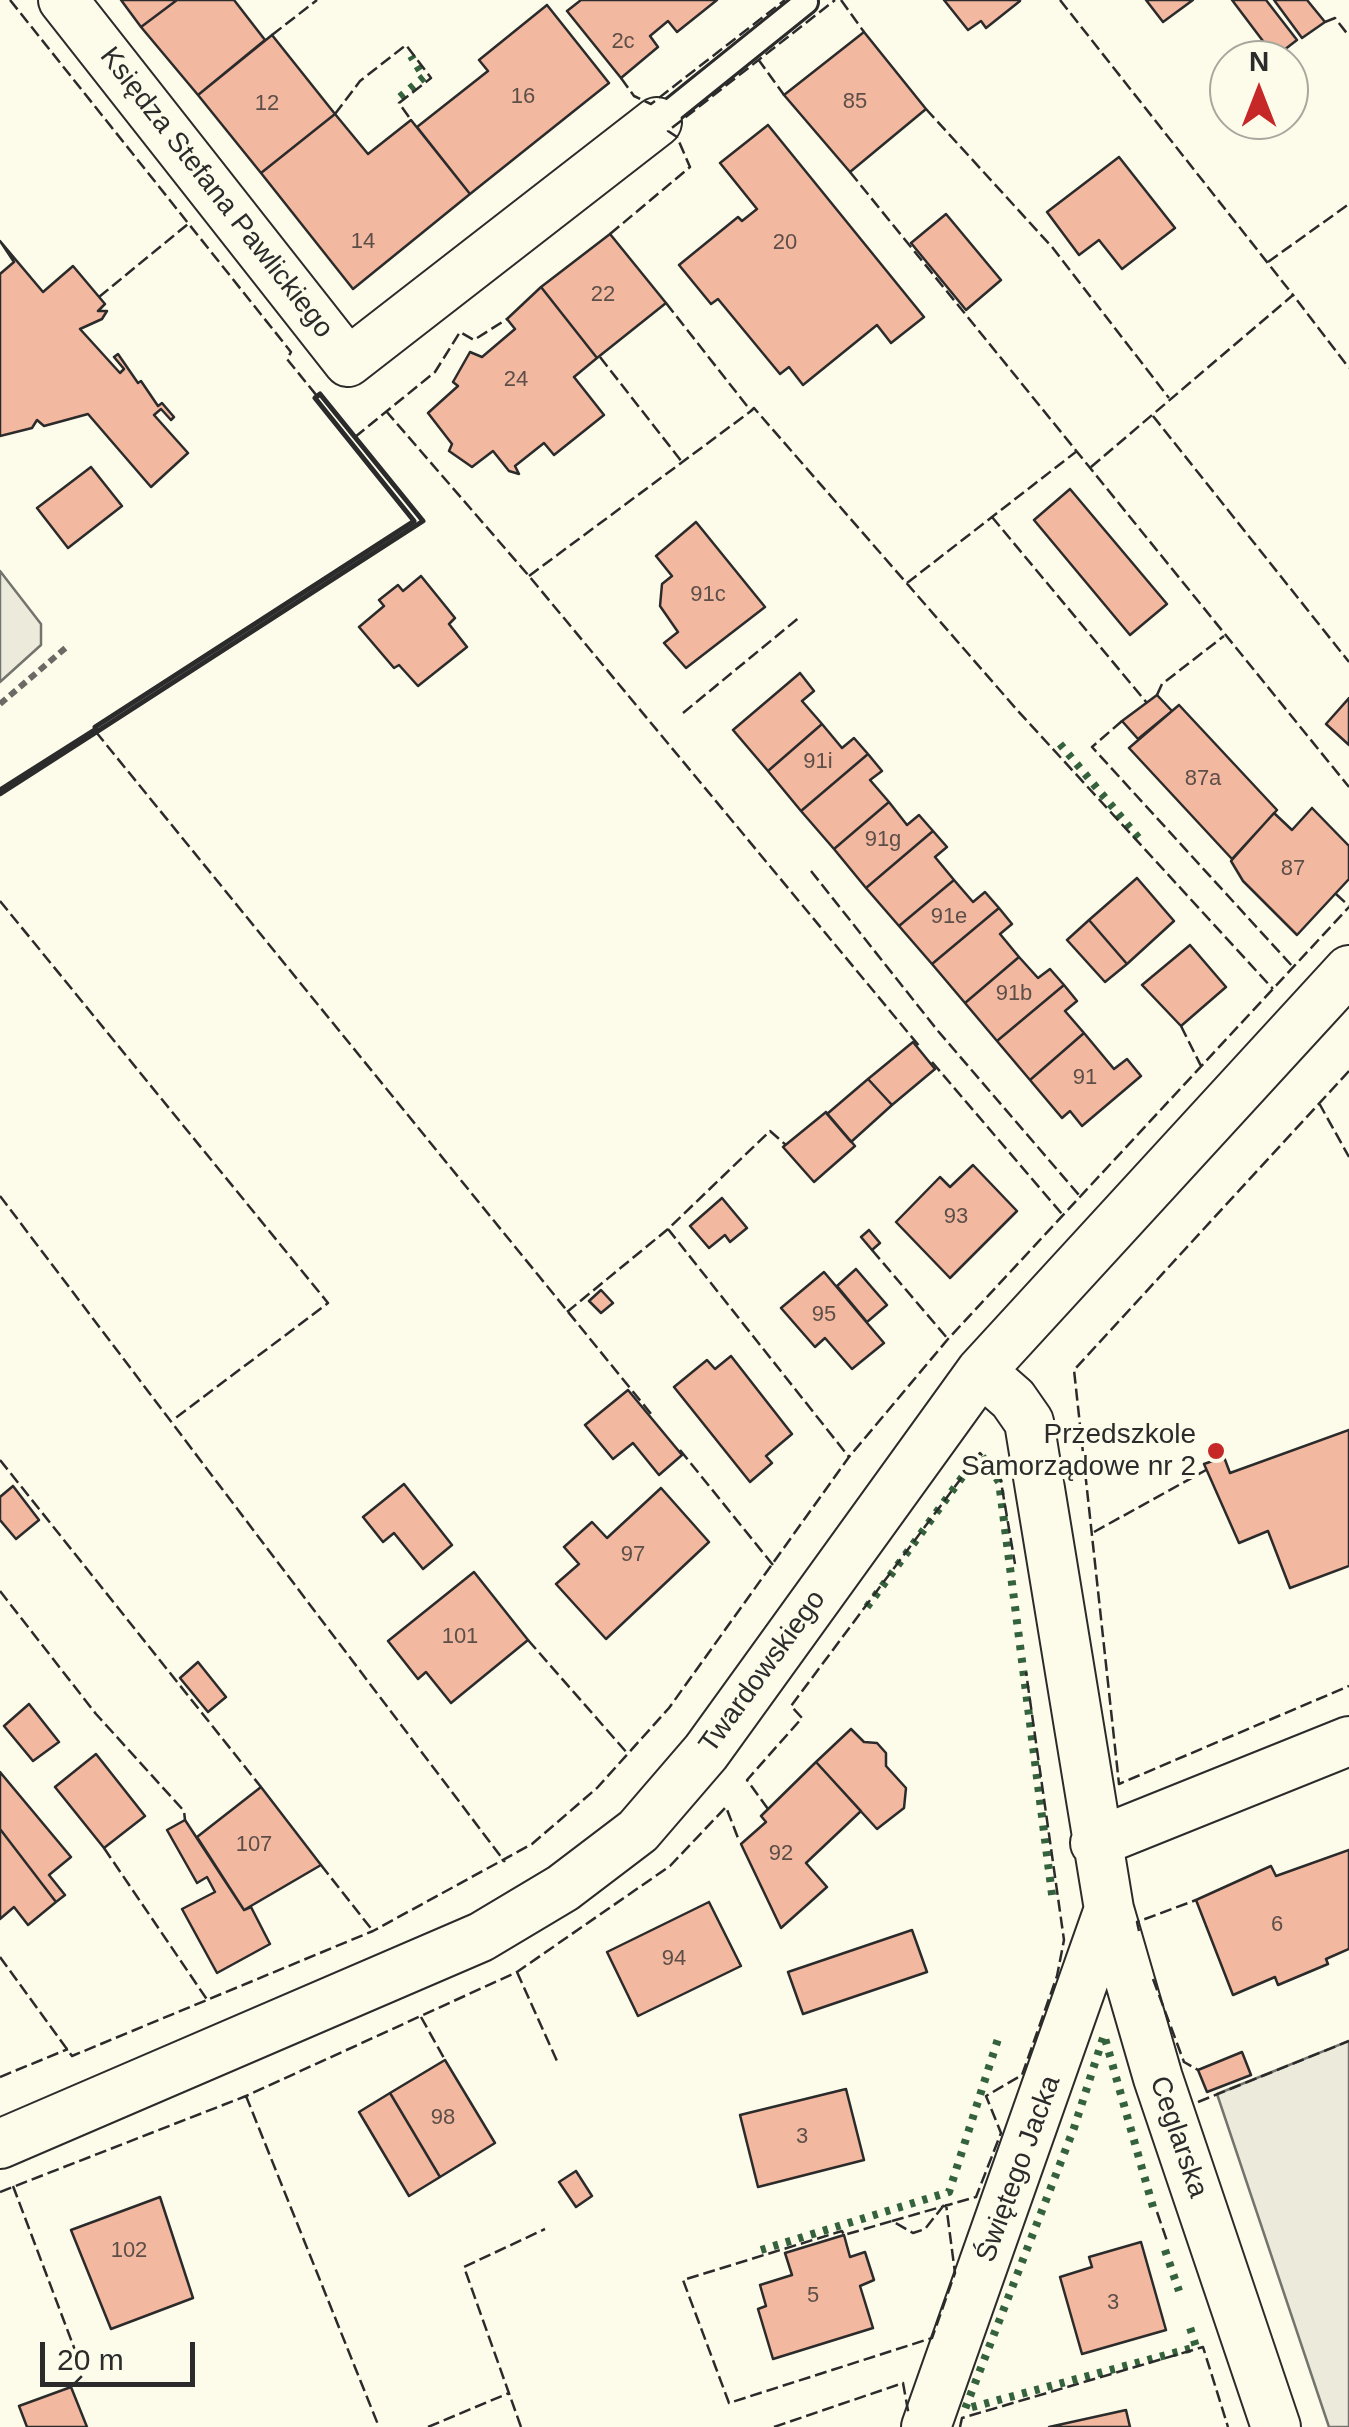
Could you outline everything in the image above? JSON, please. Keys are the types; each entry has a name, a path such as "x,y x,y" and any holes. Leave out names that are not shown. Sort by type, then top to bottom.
{"street":[{"name":"Księdza Stefana Pawlickiego","path":"63,0 348,362 657,122"},
{"name":"Twardowskiego","path":"0,2144 481,1937 600,1862 638,1831 706,1752 981,1371 1349,970"},
{"name":"Ceglarska","path":"981,1371 1012,1399 1029,1422 1109,1909 1158,2078 1276,2427"},
{"path":"1096,1844 1349,1741"},
{"name":"Świętego Jacka","path":"926,2427 1109,1909"}],"lane":[{"path":"657,122 806,2"}],"path":[{"path":"0,704 70,645"}],"shaded area":[{"path":"0,571 41,624 41,645 0,682"},
{"path":"1349,2041 1349,2427 1329,2427 1217,2094"}],"building":[{"path":"121,0 177,0 141,27"},
{"path":"177,0 234,0 265,40 198,95 141,27"},
{"path":"581,0 717,0 677,32 668,21 650,36 658,47 621,78 567,11"},
{"path":"944,0 1020,1 986,28 981,21 968,30"},
{"path":"1146,0 1193,0 1163,22"},
{"path":"1232,0 1266,0 1297,40 1262,40"},
{"path":"1274,0 1307,0 1325,22 1302,38"},
{"path":"547,5 609,83 470,194 417,127 488,71 479,60"},
{"path":"864,32 926,109 850,172 784,95"},
{"path":"272,35 335,114 261,173 198,95"},
{"path":"335,114 368,154 411,120 470,194 353,289 261,173"},
{"path":"768,125 924,317 891,343 877,325 803,385 789,367 780,374 718,299 711,304 679,265 738,217 742,221 757,209 720,163"},
{"path":"1119,157 1175,228 1122,269 1099,240 1079,255 1047,212"},
{"path":"946,214 1001,280 966,310 911,243"},
{"path":"610,234 666,303 597,358 541,287"},
{"path":"0,241 43,292 73,266 105,304 98,311 107,311 102,319 80,329 120,373 124,369 114,357 118,354 158,406 162,403 174,417 171,420 161,409 154,415 188,453 151,487 88,414 44,426 37,420 32,428 0,436 0,274 14,262"},
{"path":"541,287 597,358 574,377 604,415 554,455 544,443 515,466 519,474 509,471 493,451 472,467 449,451 452,444 428,413 458,386 453,382 470,352 482,357 515,329 507,319"},
{"path":"91,467 122,506 68,548 37,508"},
{"path":"1070,489 1167,604 1130,635 1034,520"},
{"path":"696,522 765,607 686,668 664,643 678,632 660,606 662,584 672,576 656,556"},
{"path":"421,576 455,618 449,624 467,647 418,686 399,665 394,668 359,627 384,606 379,600 398,585 403,591"},
{"path":"800,673 814,691 802,701 822,724 768,771 733,730"},
{"path":"1157,695 1172,711 1138,739 1122,721"},
{"path":"1349,698 1349,745 1326,724"},
{"path":"1179,705 1277,810 1232,859 1129,748"},
{"path":"822,724 842,748 854,738 868,754 801,811 768,771"},
{"path":"868,754 882,771 870,780 889,802 834,849 801,811"},
{"path":"889,802 907,825 919,815 933,831 866,888 834,849"},
{"path":"1312,808 1349,846 1349,879 1297,935 1243,881 1231,861 1274,813 1292,830"},
{"path":"933,831 947,847 935,857 954,880 899,926 866,888"},
{"path":"1137,878 1174,921 1127,964 1089,920"},
{"path":"954,880 973,902 985,892 999,908 932,964 899,926"},
{"path":"999,908 1012,924 1000,934 1019,957 965,1003 932,964"},
{"path":"1089,920 1127,964 1105,982 1067,940"},
{"path":"1190,945 1226,987 1181,1026 1142,985"},
{"path":"1019,957 1038,978 1050,969 1064,985 997,1041 965,1003"},
{"path":"1064,985 1077,1001 1065,1011 1084,1033 1030,1080 997,1041"},
{"path":"1084,1033 1114,1069 1127,1059 1141,1076 1082,1126 1070,1111 1062,1118 1030,1080"},
{"path":"913,1042 935,1069 892,1105 868,1079"},
{"path":"868,1079 892,1105 851,1142 827,1114"},
{"path":"826,1112 855,1146 814,1182 783,1147"},
{"path":"973,1165 1017,1211 950,1278 896,1222 940,1177 950,1187"},
{"path":"722,1198 747,1228 730,1242 725,1235 709,1248 690,1226"},
{"path":"869,1230 880,1243 872,1250 861,1237"},
{"path":"856,1269 887,1305 867,1322 837,1286"},
{"path":"824,1272 884,1343 852,1369 825,1338 815,1347 781,1308"},
{"path":"601,1290 613,1303 601,1313 589,1301"},
{"path":"731,1356 792,1434 766,1456 772,1463 750,1482 674,1387 707,1360 715,1369"},
{"path":"628,1390 682,1455 659,1475 633,1443 613,1459 585,1425"},
{"path":"1349,1430 1349,1566 1290,1588 1268,1531 1239,1543 1204,1464 1224,1457 1230,1473"},
{"path":"404,1484 452,1545 423,1569 394,1533 383,1542 363,1517"},
{"path":"13,1486 39,1520 16,1539 0,1520 0,1497"},
{"path":"661,1488 709,1542 606,1639 556,1584 579,1564 564,1547 592,1522 607,1538"},
{"path":"474,1572 528,1640 451,1703 426,1672 418,1679 388,1641"},
{"path":"198,1662 226,1697 208,1712 180,1678"},
{"path":"29,1704 59,1742 33,1761 4,1726"},
{"path":"851,1729 864,1742 877,1743 886,1753 886,1766 906,1788 904,1808 877,1829 816,1762"},
{"path":"96,1754 145,1816 104,1848 55,1787"},
{"path":"816,1762 861,1811 806,1863 827,1887 781,1928 741,1844 766,1822 761,1816"},
{"path":"0,1772 71,1857 49,1875 65,1895 56,1902 0,1829"},
{"path":"261,1787 321,1865 244,1910 197,1837"},
{"path":"185,1820 244,1910 251,1907 270,1944 217,1973 182,1909 215,1892 207,1877 197,1883 167,1830"},
{"path":"0,1829 56,1902 28,1925 14,1907 0,1919"},
{"path":"1349,1850 1349,1949 1326,1959 1328,1964 1278,1985 1275,1977 1233,1995 1196,1900 1271,1866 1276,1876"},
{"path":"709,1902 741,1966 638,2016 607,1952"},
{"path":"912,1930 927,1972 803,2014 788,1972"},
{"path":"1242,2052 1251,2075 1207,2092 1198,2070"},
{"path":"445,2060 495,2143 440,2177 390,2093"},
{"path":"846,2089 864,2160 758,2187 740,2115"},
{"path":"390,2093 440,2177 409,2196 359,2112"},
{"path":"576,2171 592,2196 576,2207 559,2182"},
{"path":"160,2197 193,2298 111,2329 71,2230"},
{"path":"844,2235 850,2257 865,2252 874,2280 860,2286 873,2328 773,2359 758,2309 766,2306 760,2285 792,2275 785,2253"},
{"path":"1141,2242 1166,2330 1082,2354 1060,2277 1092,2267 1089,2257"},
{"path":"71,2387 87,2427 27,2427 19,2406"},
{"path":"1126,2410 1130,2427 1049,2427"}],"hedge":[{"path":"400,97 424,77 411,56"},
{"path":"1060,744 1142,842"},
{"path":"867,1607 980,1453 999,1482 1053,1902"},
{"path":"1153,2207 1104,2035 1074,2128 965,2409 1196,2347 1188,2321"},
{"path":"761,2250 949,2192 998,2039"},
{"path":"1165,2250 1179,2291"}],"fence":[{"path":"10,0 291,352 287,359 317,396"},
{"path":"272,35 317,0"},
{"path":"621,78 634,96 651,104 785,0"},
{"path":"610,234 690,167 677,137 668,131 835,0"},
{"path":"841,0 864,32"},
{"path":"1060,0 1293,295"},
{"path":"1325,22 1335,18 1349,36"},
{"path":"335,114 360,81 406,45 431,78 399,103 411,120"},
{"path":"758,59 784,95"},
{"path":"926,109 1052,247 1169,398"},
{"path":"850,172 1349,787"},
{"path":"1268,262 1349,204"},
{"path":"99,297 188,224"},
{"path":"1091,467 1293,295 1349,368"},
{"path":"666,303 751,411 754,408 1018,711 1273,989"},
{"path":"355,437 435,372 460,332 474,340 507,319"},
{"path":"600,357 682,462"},
{"path":"386,411 529,576 920,1047"},
{"path":"529,576 751,411"},
{"path":"1153,416 1349,662"},
{"path":"907,583 1077,451"},
{"path":"992,517 1147,703"},
{"path":"683,713 801,616"},
{"path":"1157,695 1162,684 1224,636"},
{"path":"1122,721 1092,747 1293,967"},
{"path":"96,732 652,1415"},
{"path":"811,871 938,1031 1079,1195"},
{"path":"1336,894 1349,906"},
{"path":"0,901 328,1303 173,1420"},
{"path":"0,1957 72,2056 373,1931 532,1844 597,1788 669,1708 849,1457 948,1339 1349,907"},
{"path":"1181,1026 1202,1068"},
{"path":"932,1062 1062,1214"},
{"path":"1349,1071 1074,1370 1119,1784 1349,1686"},
{"path":"1319,1103 1349,1157"},
{"path":"567,1312 668,1229 770,1131 786,1145"},
{"path":"0,1196 505,1862"},
{"path":"668,1229 849,1457"},
{"path":"872,1250 948,1339"},
{"path":"680,1450 773,1565"},
{"path":"768,1809 747,1780 802,1718 791,1706 980,1453 1000,1476 1015,1564"},
{"path":"0,1460 261,1787"},
{"path":"1094,1532 1206,1470"},
{"path":"0,1591 96,1714 184,1811 185,1820"},
{"path":"528,1640 628,1754"},
{"path":"892,2221 976,2197 1001,2133 986,2096 1022,2075 1057,1976 1064,1940 1026,1672"},
{"path":"0,2192 246,2096 517,1972 670,1866 726,1807 738,1838"},
{"path":"104,1848 208,2001"},
{"path":"321,1865 373,1931"},
{"path":"1139,1931 1137,1922 1196,1900"},
{"path":"517,1972 557,2061"},
{"path":"1153,1979 1184,2062 1198,2070"},
{"path":"421,2017 445,2060"},
{"path":"1198,2102 1349,2041"},
{"path":"0,2077 68,2049"},
{"path":"246,2096 379,2427"},
{"path":"13,2186 84,2374 71,2387"},
{"path":"944,2205 925,2229 913,2233 892,2221 844,2235 842,2231 683,2280 729,2403 932,2338 955,2273 946,2204"},
{"path":"1157,2212 1167,2241"},
{"path":"521,2427 464,2267 545,2229"},
{"path":"960,2427 962,2418 1203,2347 1228,2427"},
{"path":"774,2427 903,2383 909,2416"},
{"path":"428,2427 509,2393"}],"wall":[{"path":"0,790 98,731 423,521 320,394 315,398 414,521 95,727 98,731 0,794"}],"place":[{"name":"Przedszkole Samorządowe nr 2","path":"1216,1451"}]}
